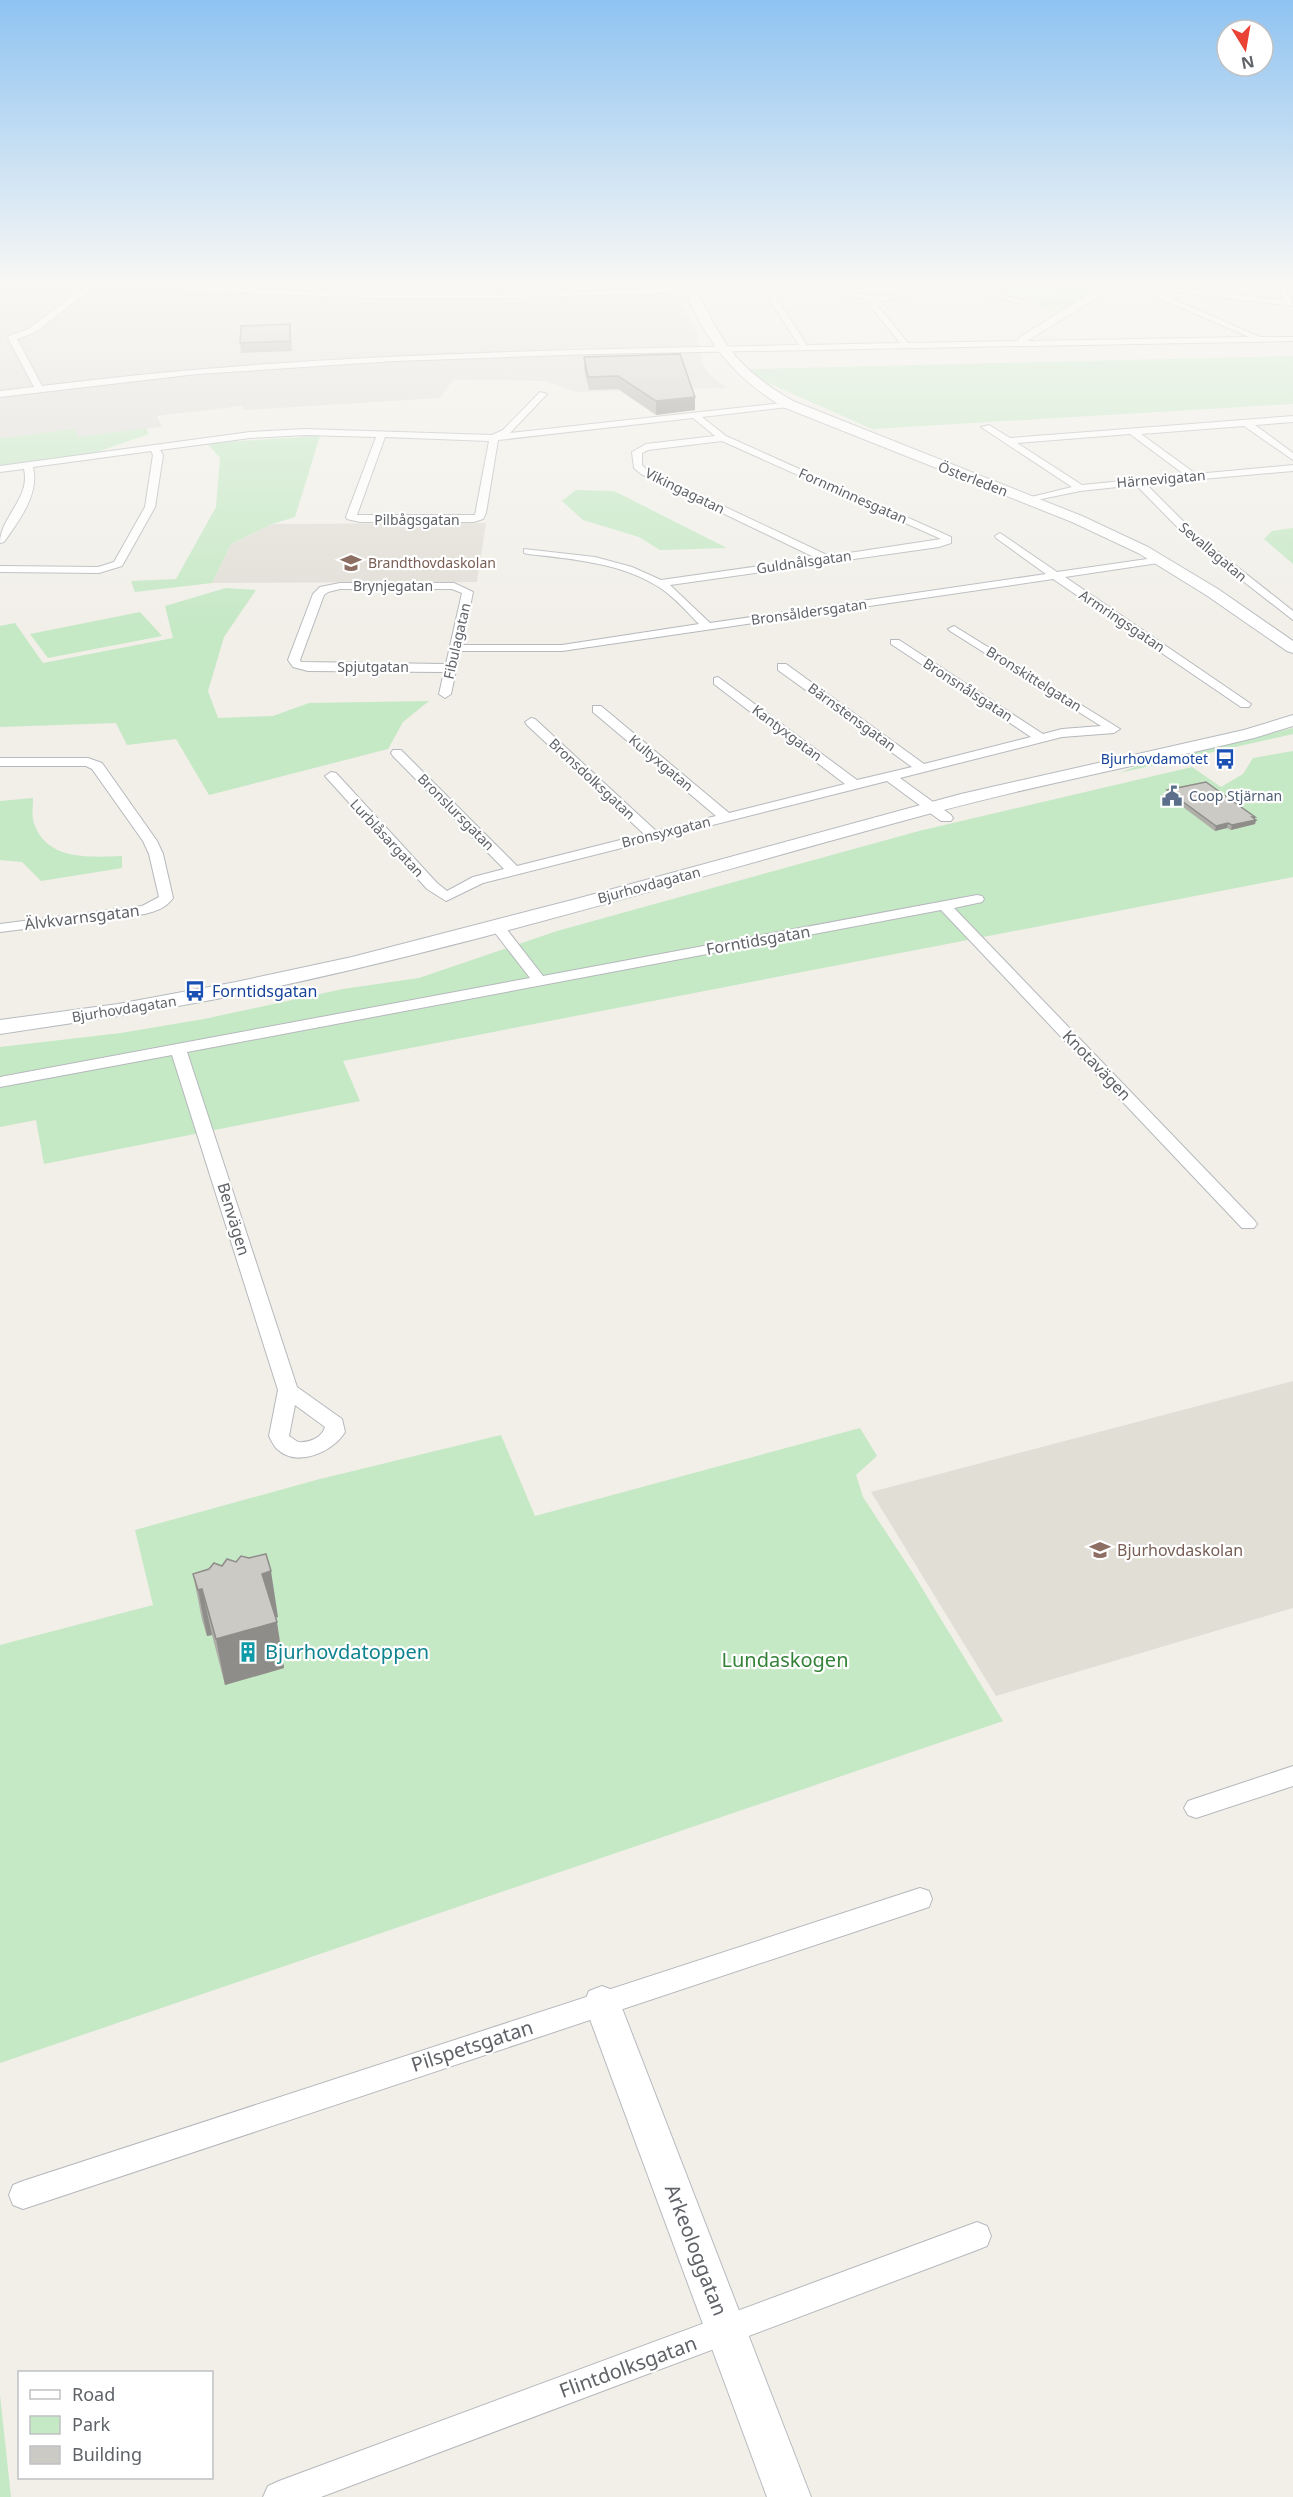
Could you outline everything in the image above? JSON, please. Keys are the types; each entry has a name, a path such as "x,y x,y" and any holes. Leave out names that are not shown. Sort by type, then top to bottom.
{"main road":[{"name":"Österleden","path":"777,397 788,404 944,468 1077,519 1161,560 1293,648"},
{"name":"Bjurhovdagatan","path":"0,1027 218,993 501,932 938,812 1065,782 1293,720"},
{"name":"Bjurhovdagatan","path":"1065,782 1293,737"},
{"name":"Bjurhovdagatan","path":"0,1043 61,1036 232,1007 378,974 501,932"},
{"name":"Arkeologgatan","path":"602,2003 789,2497"}],"street":[{"path":"494,438 506,432 541,397"},
{"path":"0,469 225,437 278,433 494,438 788,404"},
{"name":"Fornminnesgatan","path":"696,416 723,438 946,537 947,540"},
{"path":"1010,441 1293,419"},
{"path":"1245,422 1293,457"},
{"path":"986,427 1080,488"},
{"path":"1130,430 1193,476"},
{"name":"Pilbågsgatan","path":"381,435 351,517 468,520 478,518 481,513 494,438"},
{"name":"Vikingagatan","path":"723,438 646,447 637,452 637,466 644,472 827,559"},
{"path":"0,569 99,570 118,564 150,507 158,455 154,447"},
{"path":"0,540 17,517 26,494 31,471 28,465"},
{"name":"Härnevigatan","path":"1030,500 1080,488 1293,468"},
{"name":"Sevallagatan","path":"1138,481 1193,537 1293,616"},
{"name":"Armringsgatan","path":"1000,536 1245,704"},
{"name":"Guldnålsgatan","path":"660,583 939,544 947,540"},
{"path":"528,551 604,562 660,583 708,627"},
{"name":"Bronsåldersgatan","path":"456,648 562,648 1161,560"},
{"name":"Brynjegatan","path":"296,664 294,660 318,594 323,590 351,586 454,586 464,589"},
{"name":"Fibulagatan","path":"445,694 468,592 464,589"},
{"name":"Bronskittelgatan","path":"954,629 1114,729"},
{"name":"Bronsnålsgatan","path":"895,642 1041,738"},
{"name":"Spjutgatan","path":"296,664 308,667 450,668"},
{"name":"Bärnstensgatan","path":"782,667 922,768"},
{"name":"Kantyxgatan","path":"718,681 855,785"},
{"name":"Kultyxgatan","path":"597,709 726,817"},
{"name":"Bronsdolksgatan","path":"531,722 654,836"},
{"name":"Bronsyxgatan","path":"446,897 478,880 889,776 1062,733 1114,729"},
{"name":"Bronslursgatan","path":"397,753 514,871"},
{"name":"Älvkvarnsgatan","path":"0,762 88,762 97,766 150,841 156,854 166,898 145,909 0,928"},
{"name":"Lurblåsargatan","path":"331,776 432,886 446,897"},
{"path":"889,776 938,812"},
{"name":"Forntidsgatan","path":"0,1082 977,899"},
{"name":"Knotavägen","path":"945,906 1248,1224"},
{"path":"501,932 539,980"},
{"name":"Benvägen","path":"177,1049 206,1131 288,1390"},
{"path":"1196,1808 1293,1776"},
{"name":"Pilspetsgatan","path":"23,2194 920,1899"},
{"name":"Flintdolksgatan","path":"279,2497 977,2236"}],"shaded area":[{"path":"0,397 441,397 245,410 241,406 157,416 162,427 79,437 74,429 0,438"},
{"name":"Brandthovdaskolan","path":"486,523 477,582 212,583 231,544 272,524"},
{"name":"Bjurhovdaskolan","path":"1293,1381 1293,1608 996,1696 871,1492"}],"green space":[{"path":"799,397 1293,397 1293,404 872,429"},
{"path":"146,428 149,434 97,452 0,469 0,438 74,429 79,437"},
{"path":"320,436 295,517 272,524 231,544 212,583 135,592 131,581 176,579 216,507 220,458 207,443"},
{"path":"576,490 614,491 727,548 660,550 639,537 583,520 562,501"},
{"path":"1293,528 1293,564 1264,539 1272,531"},
{"path":"226,588 256,590 224,637 208,691 218,718 273,716 309,703 429,701 403,722 388,749 209,795 176,739 127,745 116,723 0,727 0,626 15,623 43,663 173,638 165,606"},
{"path":"140,612 162,636 48,658 30,634"},
{"path":"1293,728 1293,734 1119,773 1151,761"},
{"path":"1293,751 1293,877 343,1061 360,1101 44,1164 36,1120 0,1127 0,1047 121,1033 204,1019 343,989 419,978 557,931 919,831 1192,767 1221,787 1243,774 1253,758"},
{"path":"33,798 34,823 41,837 50,846 60,851 84,856 122,856 122,868 41,881 22,862 0,860 0,801"},
{"name":"Lundaskogen","path":"860,1428 877,1456 856,1475 863,1497 914,1575 1003,1721 0,2063 0,1645 153,1605 135,1530 316,1480 501,1435 535,1516"},
{"path":"0,2395 11,2497 0,2497"}],"building":[{"path":"649,397 695,397 656,401"},
{"path":"1206,782 1256,820 1216,826 1167,790"},
{"path":"266,1554 271,1571 262,1574 277,1622 216,1639 202,1589 198,1590 193,1574 209,1569 214,1563 222,1566 227,1559 236,1562 241,1556 249,1558"}],"place":[{"name":"Brandthovdaskolan","path":"351,563"},
{"name":"Bjurhovdamotet","path":"1225,759"},
{"name":"Coop Stjärnan","path":"1172,796"},
{"name":"Forntidsgatan","path":"195,991"},
{"name":"Bjurhovdaskolan","path":"1100,1550"},
{"name":"Bjurhovdatoppen","path":"248,1652"}]}
